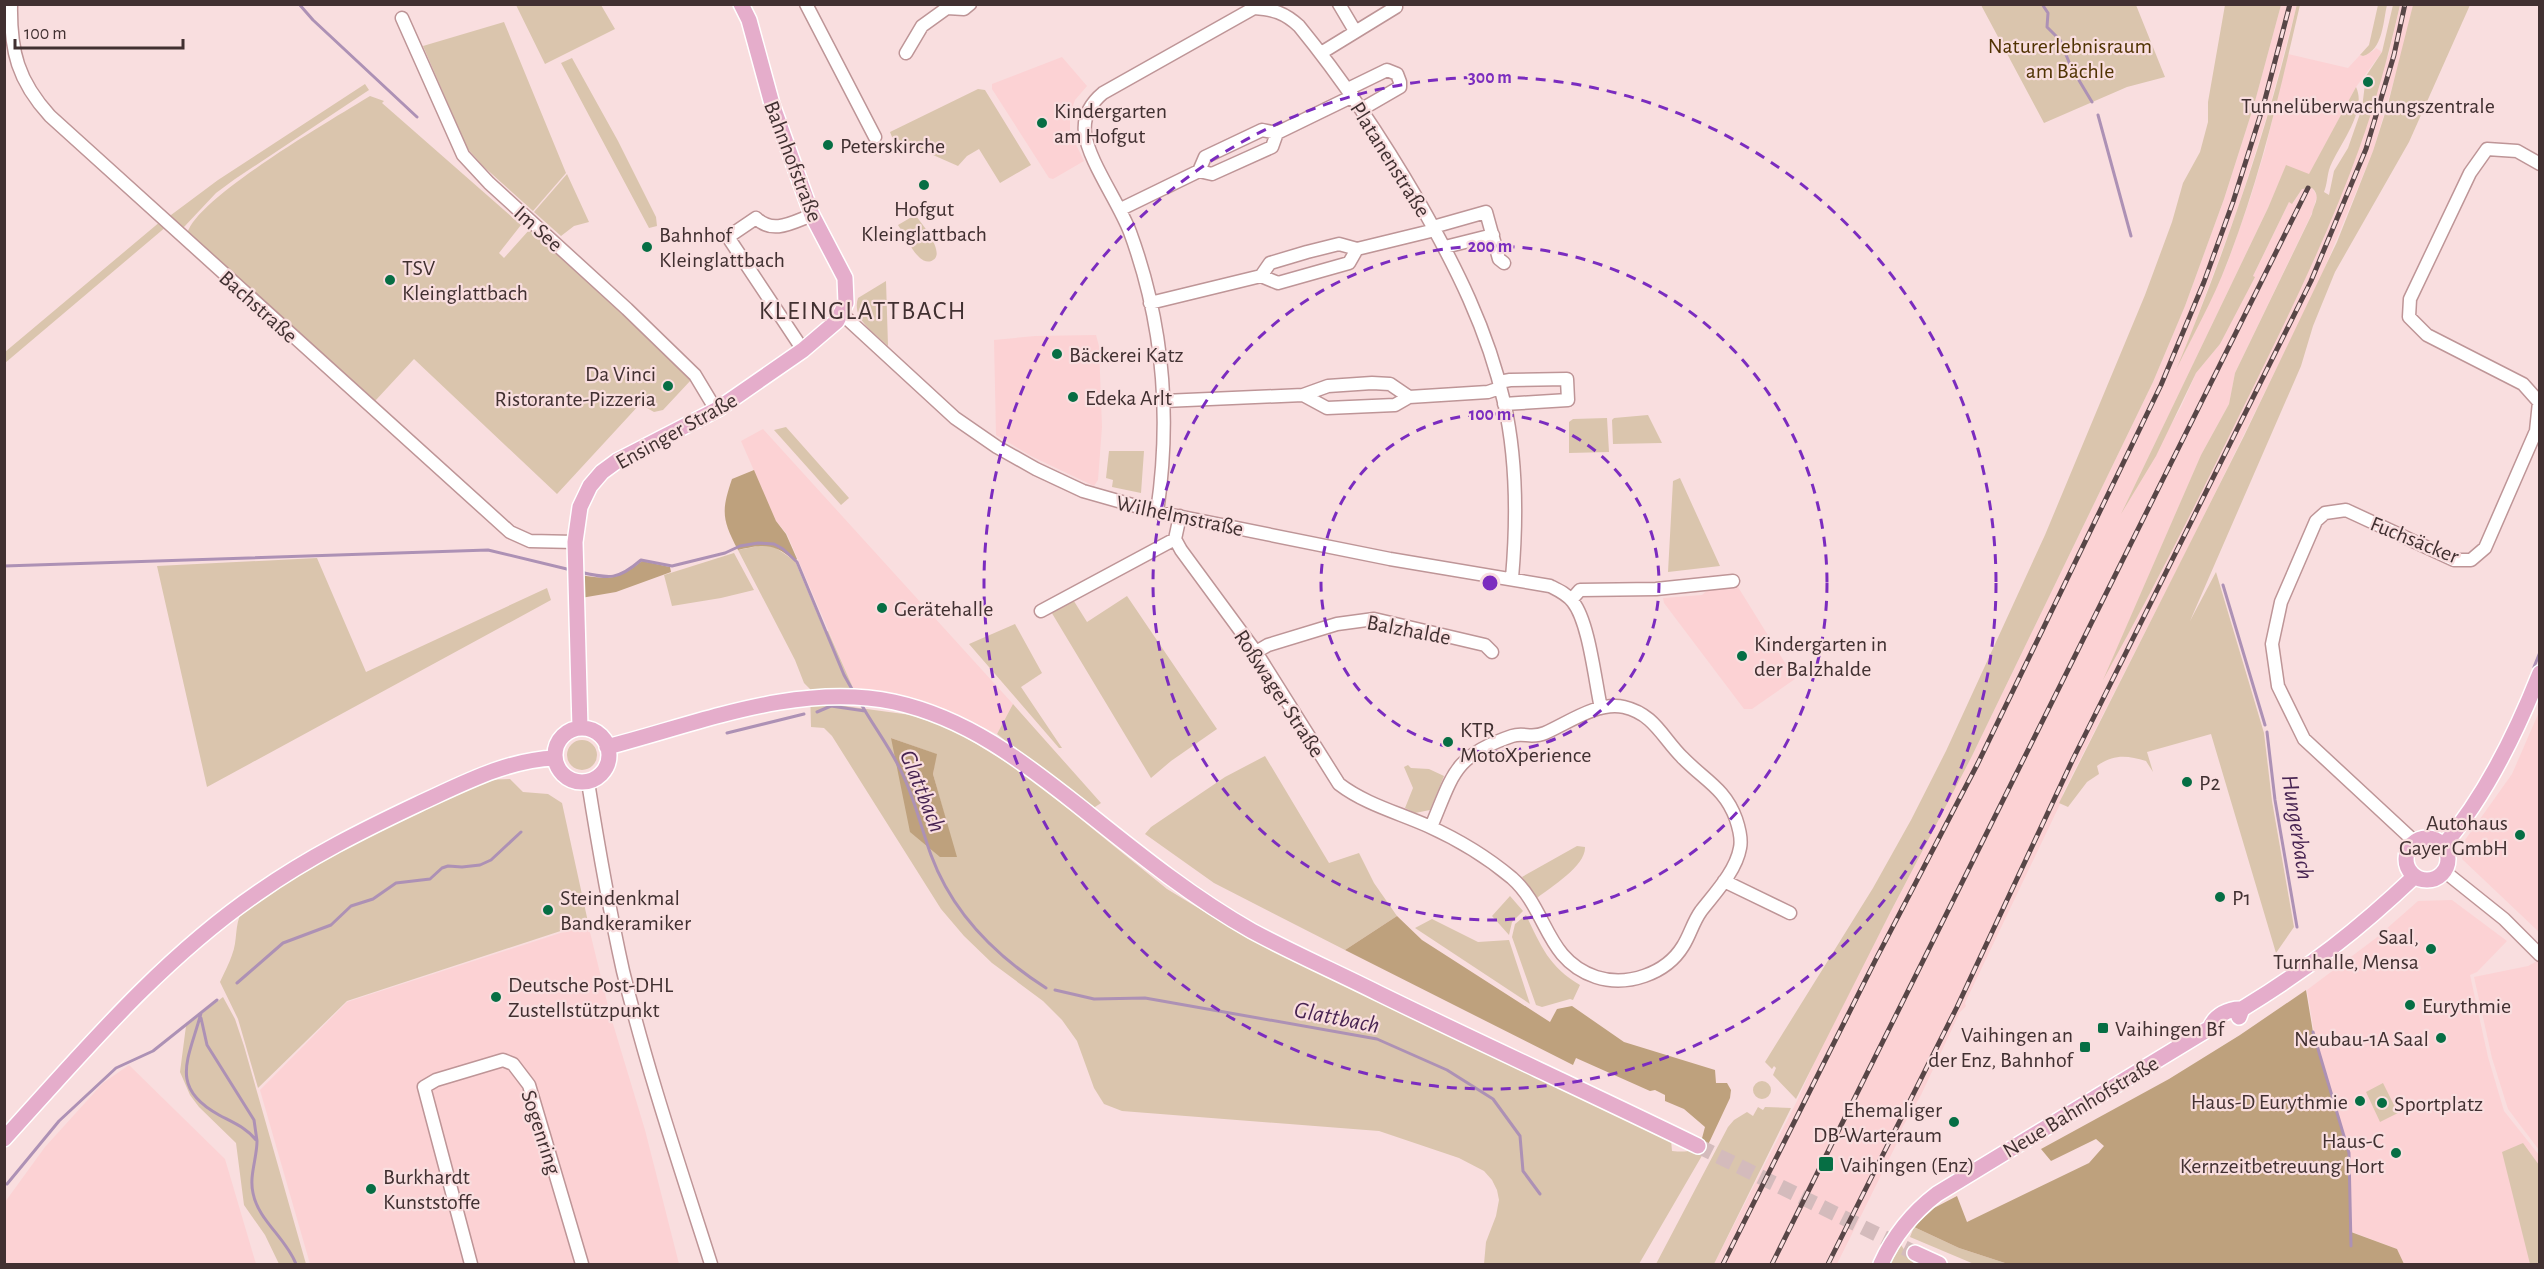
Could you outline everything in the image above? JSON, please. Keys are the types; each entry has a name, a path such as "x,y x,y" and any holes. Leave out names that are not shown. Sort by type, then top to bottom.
{"main road":[{"name":"Bahnhofstraße","path":"741,4 748,20 772,104 812,215 845,278 847,296 842,314"},
{"name":"Ensinger Straße","path":"580,728 575,542 580,507 590,486 617,460 716,410 803,350 830,328 842,314"},
{"path":"2443,846 2453,834 2509,742 2540,672"},
{"path":"607,747 785,701 820,697 857,697 915,708 973,730 1005,749 1160,869 1250,930 1698,1146"},
{"path":"580,728 595,732 607,747 609,756 604,771 588,782 578,782 567,778 558,768 555,749 561,738 571,730 580,728"},
{"path":"4,1138 119,1013 180,954 259,892 334,845 457,786 511,765 529,760 555,758"},
{"path":"2430,838 2443,846 2448,858 2444,871 2431,880 2415,876 2407,863 2409,848 2415,842 2430,838"},
{"name":"Neue Bahnhofstraße","path":"1881,1264 1896,1235 1907,1221 1937,1194 2210,1028 2216,1030 2240,1016 2242,1009 2304,970 2339,944 2415,876"},
{"path":"1915,1253 1939,1264"}],"street":[{"name":"Bachstraße","path":"10,4 10,26 15,60 38,103 50,116 510,532 530,541 575,542"},
{"path":"806,4 875,138"},
{"path":"906,53 922,26 947,8 964,9 970,4"},
{"path":"1339,4 1355,31"},
{"name":"Platanenstraße","path":"1157,512 1164,448 1164,401 1160,357 1138,256 1121,209 1085,136 1085,120 1091,105 1103,93 1254,8 1273,7 1293,21 1321,53 1362,109 1445,246 1479,321 1504,404 1515,495 1512,578"},
{"path":"1321,53 1396,7"},
{"name":"Im See","path":"402,18 463,155 489,183 627,309 694,375 716,410"},
{"path":"1199,171 1205,157 1235,142 1262,130 1277,133 1387,70 1397,74 1400,87 1362,109"},
{"path":"1121,209 1199,171 1212,174 1272,147 1277,133"},
{"name":"Fuchsäcker","path":"2415,842 2304,740 2278,686 2272,644 2281,602 2316,521 2325,513 2346,510 2454,560 2471,560 2485,548 2536,431 2539,402 2523,384 2427,335 2409,317 2410,299 2470,173 2487,149 2517,151 2540,164"},
{"path":"1261,276 1270,263 1307,252 1339,244 1358,249 1486,212 1499,259 1504,263"},
{"path":"803,350 728,237 756,218 761,224 782,227 812,215"},
{"path":"1445,246 1493,235"},
{"path":"1150,303 1261,276 1278,283 1349,263 1358,249"},
{"name":"Wilhelmstraße","path":"842,314 955,418 1036,470 1083,491 1157,512 1390,559 1550,586 1572,600"},
{"path":"1303,396 1327,408 1395,405 1409,397 1488,392 1510,380 1567,379 1568,400 1504,404"},
{"path":"1164,401 1303,396 1328,386 1372,383 1390,384 1409,397"},
{"path":"1041,611 1175,539 1180,516"},
{"name":"Roßwager Straße","path":"1175,539 1256,652 1339,784 1360,797 1431,827 1481,854 1515,881 1533,904 1561,956 1583,972 1617,981 1657,972 1682,948 1698,916 1724,881 1740,849 1740,830 1730,803 1717,787 1683,759 1652,720 1623,707 1601,708 1535,738 1514,735 1470,755 1453,776 1431,827"},
{"path":"1601,708 1583,621 1572,600 1580,590 1656,589 1733,581"},
{"name":"Balzhalde","path":"1256,652 1268,645 1338,624 1374,619 1485,645 1492,652"},
{"path":"588,782 606,891 626,982 648,1064 711,1264"},
{"path":"2444,871 2504,919 2540,955"},
{"path":"1724,881 1790,913"},
{"name":"Sogenring","path":"471,1264 423,1088 436,1080 503,1060 513,1064 529,1085 582,1264"}],"shaded area":[{"path":"2281,5 2297,5 2269,109 2239,205 2182,358 2227,264 2250,199 2265,150 2288,54 2348,68 2360,55 2363,56 2376,48 2382,52 2356,87 2309,175 2286,166 2123,510 2181,407 2196,373 2220,344 2289,202 2293,203 2302,189 2312,188 2317,196 2312,213 2235,373 2229,404 2201,455 2110,665 2155,584 2305,279 2389,53 2400,5 2413,5 2401,57 2373,151 2318,284 2191,542 2063,793 2062,800 1965,1003 1966,1006 1960,1012 1921,1095 1902,1128 1899,1139 1837,1264 1714,1264 1797,1101 1827,1034 1971,758 2153,382 2185,306 2224,199 2254,105"},
{"name":"Kindergarten am Hofgut","path":"1062,57 1087,86 1075,100 1070,114 1070,132 1084,161 1053,179 1049,178 992,89 992,84"},
{"path":"1096,335 1099,346 1102,427 1098,480 1094,486 1031,456 996,435 994,340 1035,336"},
{"path":"763,429 1013,704 997,734 951,712 884,694 854,690 787,534 776,521 741,441"},
{"path":"754,470 776,521 786,534 797,559 795,561 781,551 768,546 738,550 733,540 725,515 728,490 732,479"},
{"path":"642,561 670,567 671,572 616,592 581,598 581,575 599,578 613,577 626,572"},
{"name":"Kindergarten in der Balzhalde","path":"1738,587 1795,679 1752,709 1744,709 1664,603 1663,598 1702,595 1710,588"},
{"path":"2539,712 2539,932 2462,859 2465,840 2512,774"},
{"path":"891,738 937,754 933,774 957,857 940,857 910,832"},
{"path":"2452,900 2507,941 2477,972 2470,975 2488,1057 2504,1111 2539,1155 2539,1264 2404,1264 2397,1249 2352,1232 2350,1153 2314,1032 2307,990 2376,938 2418,901"},
{"path":"1397,916 1422,940 1550,1022 1557,1009 1572,1006 1624,1042 1715,1070 1716,1083 1727,1083 1731,1090 1730,1098 1707,1147 1701,1142 1705,1127 1684,1109 1665,1101 1665,1095 1655,1090 1650,1091 1576,1058 1573,1065 1345,950"},
{"path":"588,924 610,1014 645,1130 679,1264 310,1264 260,1090 347,1002"},
{"path":"2539,960 2539,1150 2508,1109 2492,1058 2474,977 2528,966"},
{"path":"2306,990 2313,1032 2349,1153 2351,1232 2397,1249 2404,1264 2008,1264 1959,1248 1914,1227 1934,1208 1957,1196 1967,1222 2089,1163 2104,1146 2096,1139 2051,1161 2041,1149 2169,1079"},
{"path":"129,1065 225,1159 256,1264 5,1264 5,1202 45,1147 103,1083"}],"green space":[{"path":"2297,4 2300,5 2285,70 2250,199 2221,277 2176,370 2212,281 2244,190 2273,98"},
{"path":"516,5 601,5 615,29 545,64"},
{"name":"Naturerlebnisraum am Bächle","path":"1981,5 2136,5 2165,77 2127,87 2044,123"},
{"path":"2225,5 2281,5 2254,105 2224,199 2185,306 2153,382 1971,758 1796,1099 1773,1075 1776,1068 1774,1066 1772,1069 1765,1062 1873,888 1911,820 1946,751 2045,535 2145,295 2172,222 2183,183 2200,152 2208,122 2208,102"},
{"path":"2378,5 2387,5 2381,35 2375,48 2363,56 2360,55 2369,45"},
{"path":"2393,5 2400,5 2382,77 2359,149 2318,251 2206,484 2103,680 2201,455 2229,404 2235,373 2312,214 2317,198 2312,188 2302,189 2292,204 2289,202 2253,276 2255,277 2220,344 2196,373 2156,456 2121,514 2268,208 2286,165 2309,174 2356,87 2359,97 2358,107 2350,129 2329,170 2324,192 2329,195 2334,171 2348,148 2362,108 2366,76 2382,52"},
{"path":"2413,5 2470,5 2409,142 2335,272 2313,326 2301,366 2190,621 2216,572 2264,733 2272,801 2294,927 2276,953 2211,734 2147,752 2153,772 2146,761 2126,757 2109,759 2097,766 2099,774 2087,782 2068,807 2059,803 2244,436 2337,242 2373,151 2388,104"},
{"name":"TSV Kleinglattbach","path":"504,22 566,173 533,211 483,166 467,148 423,46"},
{"path":"572,58 618,141 656,217 657,226 649,228 561,63"},
{"path":"365,84 369,90 216,193 184,227 181,228 167,218 218,180"},
{"path":"978,89 985,90 1031,165 1000,183 979,149 967,156 958,166 892,137 890,132"},
{"name":"TSV Kleinglattbach","path":"370,96 384,101 382,103 521,225 499,253 504,258 530,229 653,341 691,380 663,410 654,412 640,404 557,494 414,359 375,401 364,390 359,392 187,236 194,221 237,182 298,140"},
{"path":"567,174 589,222 574,226 561,236 534,212"},
{"path":"915,215 935,245 936,256 931,261 924,261 917,255 898,225"},
{"path":"161,221 167,226 5,363 5,352"},
{"path":"886,281 888,346 861,319 857,306 858,298"},
{"path":"1648,415 1662,443 1613,444 1612,420 1614,418"},
{"path":"1607,418 1609,452 1569,453 1569,422 1573,419"},
{"path":"786,427 849,498 841,505 774,430"},
{"path":"1109,451 1144,451 1141,493 1112,487 1113,480 1106,478"},
{"path":"1680,478 1720,566 1668,572 1673,481"},
{"path":"773,546 795,561 825,632 828,631 854,690 835,688 837,705 911,715 952,729 1025,774 1167,889 1244,936 1671,1140 1672,1151 1688,1151 1701,1142 1707,1147 1639,1264 1484,1264 1486,1242 1496,1216 1499,1200 1492,1180 1484,1171 1459,1158 1379,1131 1122,1111 1104,1104 1094,1088 1077,1041 1062,1020 1043,1001 992,963 964,936 941,909 832,736 824,728 811,727 810,689 804,683 795,660 738,550","holes":["891,738 936,754 933,774 956,857"]},
{"path":"734,553 754,590 672,606 664,575"},
{"path":"317,558 366,672 547,588 551,600 207,787 157,566"},
{"path":"1127,596 1217,729 1151,778 1050,610 1072,598 1087,622"},
{"path":"1015,624 1042,673 1021,687 1062,748 1059,748 969,644"},
{"path":"1013,704 1101,803 1092,809 997,734"},
{"path":"582,740 593,744 597,755 593,766 582,770 571,766 567,755 571,744"},
{"path":"1265,756 1329,863 1359,853 1374,883 1397,916 1345,950 1214,883 1145,834 1151,827 1225,777"},
{"path":"1408,765 1411,768 1429,769 1444,776 1430,810 1415,813 1405,808 1413,788 1404,767"},
{"path":"510,779 523,792 548,794 562,803 588,922 347,1001 258,1088 238,1019 220,982 234,949 242,911 338,849 485,780"},
{"path":"1577,846 1585,847 1584,854 1574,869 1537,898 1522,877"},
{"path":"1510,896 1523,911 1512,922 1509,935 1492,916"},
{"path":"1526,915 1553,963 1580,985 1573,1000 1542,1007 1536,1005 1512,937 1515,924"},
{"path":"1432,919 1478,942 1509,940 1530,1004 1415,928"},
{"path":"223,997 235,1019 244,1046 306,1264 279,1264 265,1235 244,1205 236,1143 199,1107 190,1095 180,1072 186,1026"},
{"path":"1762,1081 1768,1084 1771,1090 1768,1096 1762,1099 1756,1096 1753,1090 1756,1084"},
{"name":"Sportplatz","path":"2383,1083 2398,1113 2380,1122 2366,1092"},
{"path":"1758,1107 1763,1110 1765,1107 1791,1108 1714,1264 1656,1264 1728,1127 1747,1112 1753,1116"},
{"path":"2523,1143 2539,1165 2539,1264 2530,1264 2502,1152"},
{"path":"1914,1227 1959,1248 2008,1264 1974,1264 1910,1237"},
{"path":"1901,1245 1914,1264 1890,1264"}],"waterway":[{"path":"299,4 313,20 417,117"},
{"name":"Hungerbach","path":"2042,4 2048,13 2047,27 2060,40 2071,67 2092,102"},
{"name":"Hungerbach","path":"2098,115 2131,236"},
{"path":"580,572 606,577 613,576 626,571 641,560 672,566 725,553 740,546 758,543 774,544 797,562 844,675 853,691"},
{"path":"4,566 488,550 571,570"},
{"name":"Hungerbach","path":"2223,585 2265,725"},
{"path":"2534,667 2540,652"},
{"name":"Glattbach","path":"860,702 907,783 931,855 940,876 963,914 993,947 1046,988"},
{"path":"817,712 831,706 865,711"},
{"path":"727,733 804,714"},
{"name":"Hungerbach","path":"2267,732 2275,800 2297,927"},
{"path":"237,983 283,943 331,925 351,906 373,899 396,883 430,879 442,868 448,866 480,865 491,860 521,832"},
{"name":"Glattbach","path":"1055,990 1094,999 1145,998 1377,1039 1447,1070 1493,1099 1520,1136 1523,1171 1540,1194"},
{"path":"7,1184 59,1121 116,1068 153,1051 217,1000"},
{"path":"201,1013 188,1058 186,1071 188,1083 193,1094 203,1104 245,1129 257,1141 252,1180 256,1203 296,1264"},
{"path":"201,1018 207,1045 254,1120 257,1141"},
{"name":"Hungerbach","path":"2313,1032 2349,1153 2351,1246"}],"tunnel":[{"path":"1698,1146 1915,1253"}],"railway":[{"path":"1723,1264 1876,959 1978,763 2161,385 2204,282 2233,202 2263,107 2290,4"},
{"path":"1828,1264 1957,1007 2073,759 2311,281 2366,149 2394,55 2405,4"},
{"path":"1772,1264 2308,188"}],"place":[{"name":"Tunnelüberwachungszentrale","path":"2368,82"},
{"name":"Kindergarten am Hofgut","path":"1042,123"},
{"name":"Peterskirche","path":"828,145"},
{"name":"Hofgut Kleinglattbach","path":"924,185"},
{"name":"Bahnhof Kleinglattbach","path":"647,247"},
{"name":"TSV Kleinglattbach","path":"390,280"},
{"name":"Bäckerei Katz","path":"1057,354"},
{"name":"Da Vinci Ristorante-Pizzeria","path":"668,386"},
{"name":"Edeka Arlt","path":"1073,397"},
{"name":"Gerätehalle","path":"882,608"},
{"name":"Kindergarten in der Balzhalde","path":"1742,656"},
{"name":"KTR MotoXperience","path":"1448,742"},
{"name":"P2","path":"2187,782"},
{"name":"Autohaus Gayer GmbH","path":"2520,835"},
{"name":"P1","path":"2220,897"},
{"name":"Steindenkmal Bandkeramiker","path":"548,910"},
{"name":"Saal, Turnhalle, Mensa","path":"2431,949"},
{"name":"Deutsche Post-DHL Zustellstützpunkt","path":"496,997"},
{"name":"Eurythmie","path":"2410,1005"},
{"name":"Vaihingen Bf","path":"2103,1028"},
{"name":"Neubau-1A Saal","path":"2441,1038"},
{"name":"Vaihingen an der Enz, Bahnhof","path":"2085,1047"},
{"name":"Haus-D Eurythmie","path":"2360,1101"},
{"name":"Sportplatz","path":"2382,1103"},
{"name":"Ehemaliger DB-Warteraum","path":"1954,1122"},
{"name":"Haus-C Kernzeitbetreuung Hort","path":"2396,1153"},
{"name":"Vaihingen (Enz)","path":"1826,1164"},
{"name":"Burkhardt Kunststoffe","path":"371,1189"}],"district":[{"name":"KLEINGLATTBACH","path":"863,310"}]}
